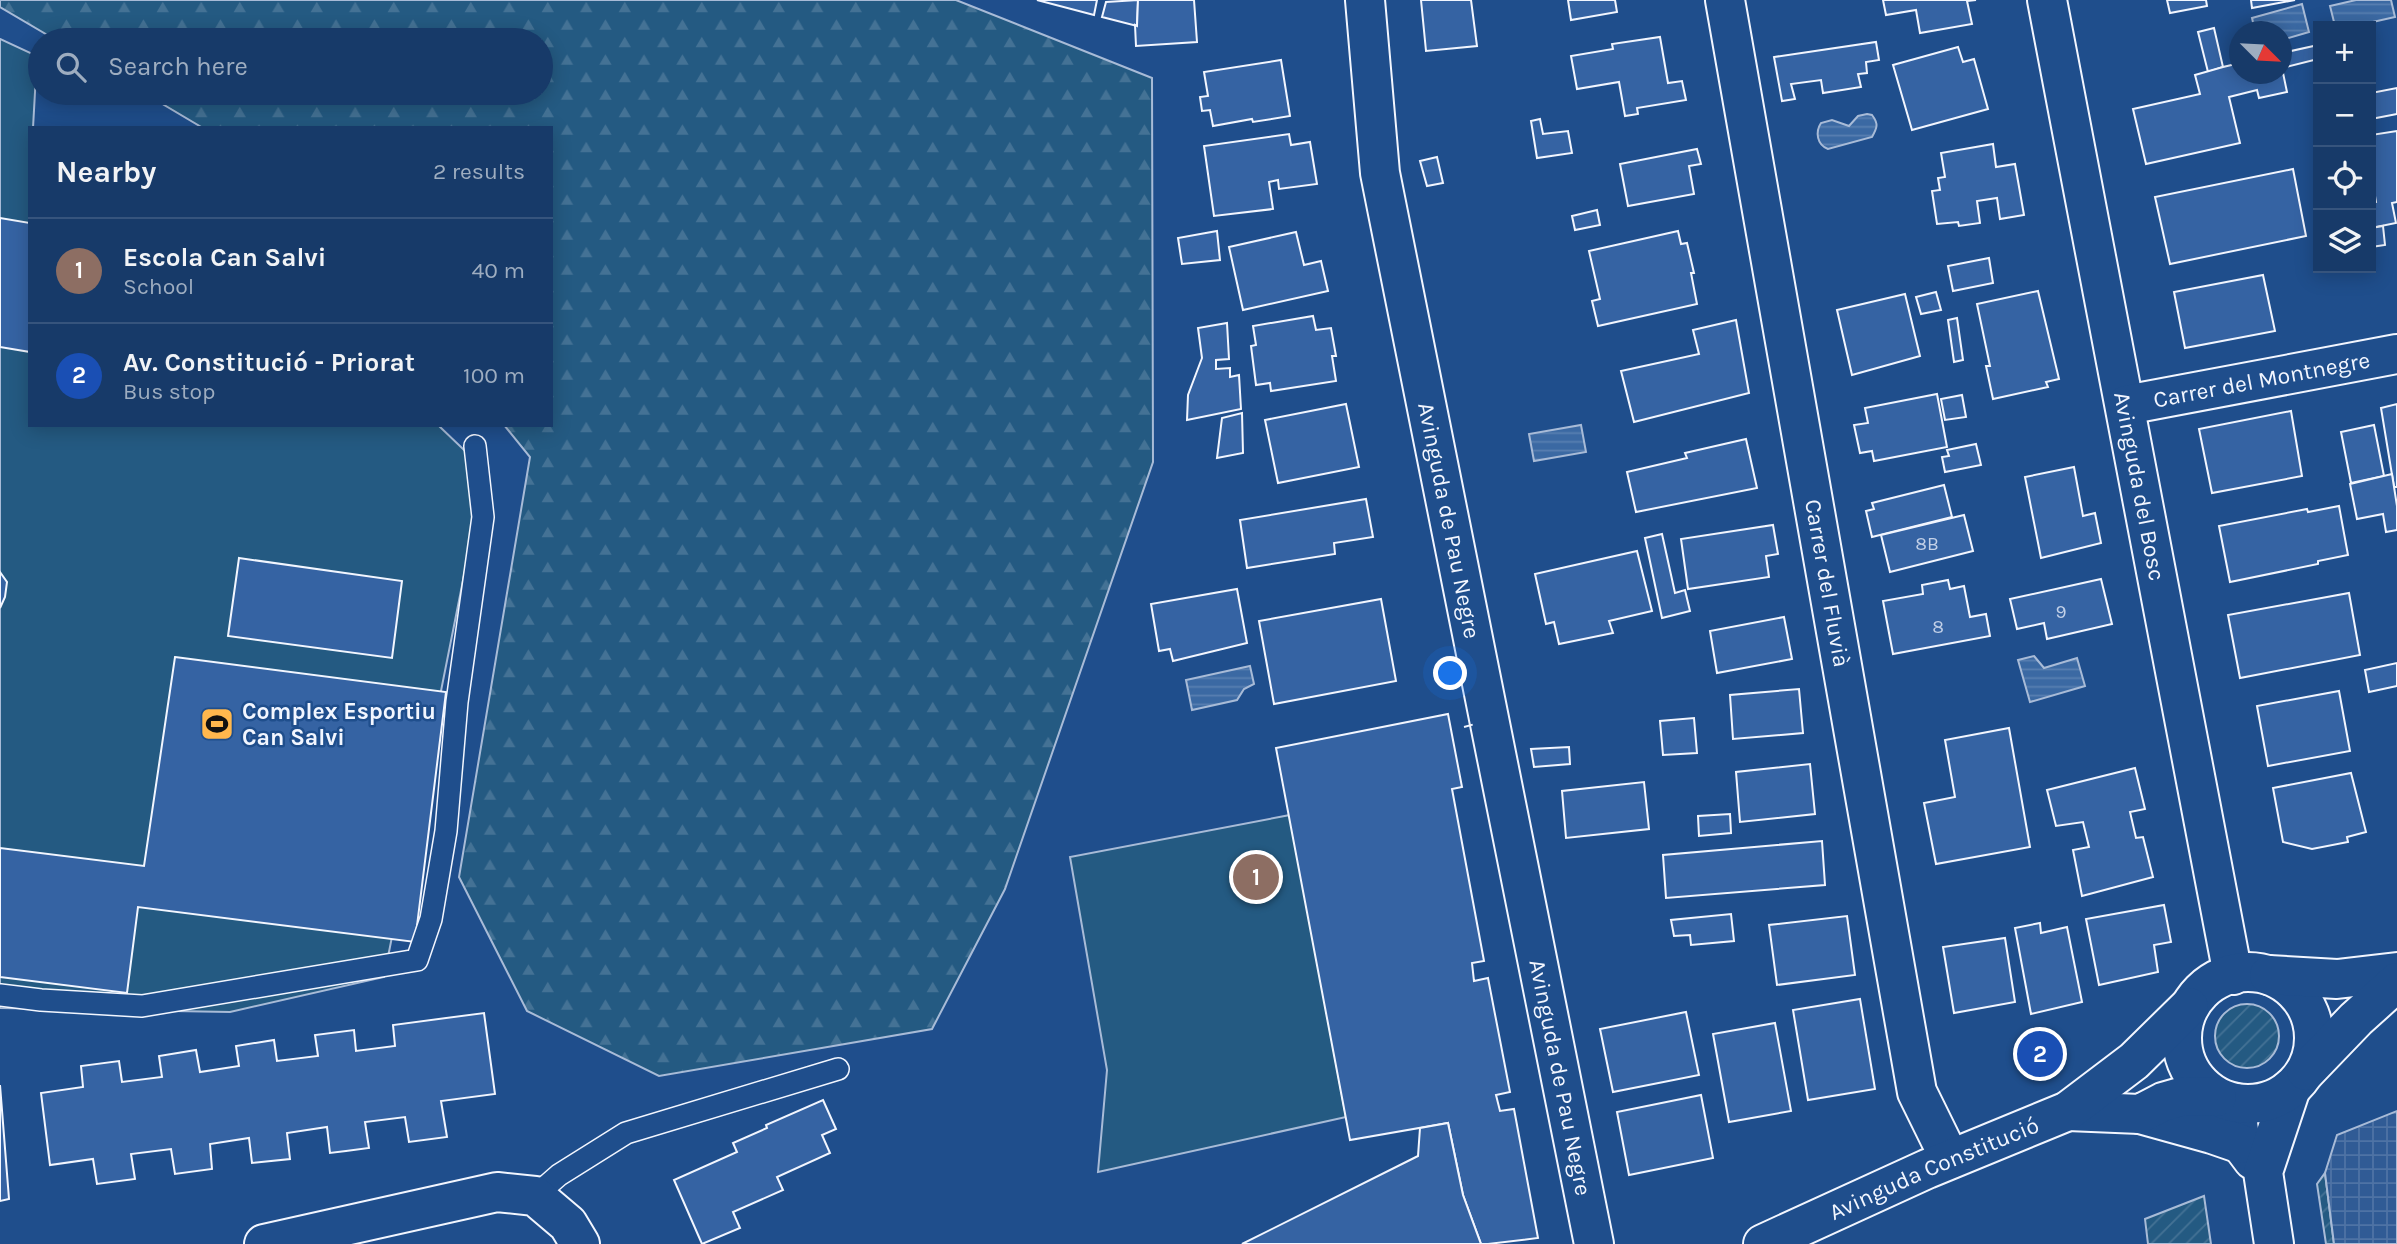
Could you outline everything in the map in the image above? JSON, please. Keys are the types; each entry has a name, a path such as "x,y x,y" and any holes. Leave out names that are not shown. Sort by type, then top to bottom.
{"street":[{"name":"Avinguda de Pau Negre","path":"1364,0 1380,173 1594,1244"},
{"name":"Carrer del Fluvià","path":"1725,0 1917,1092 1950,1159"},
{"name":"Avinguda del Bosc","path":"2047,0 2126,405 2220,914 2250,975"},
{"name":"Carrer del Montnegre","path":"2126,405 2397,354"},
{"path":"2397,972 2337,979 2250,975 2222,977 2203,989 2189,1007 2183,1027 2182,1048 2188,1068 2200,1084 2226,1100 2255,1104 2275,1099 2298,1081 2356,1019 2397,982"},
{"path":"2250,975 2285,983 2300,996 2310,1014 2314,1034 2313,1054 2252,1158"},
{"name":"Avinguda Constitució","path":"1763,1244 1950,1159 2068,1111 2134,1062 2189,1007"},
{"name":"Avinguda Constitució","path":"2068,1111 2140,1114 2163,1101 2185,1096 2226,1100"},
{"path":"2226,1100 2252,1158 2274,1244"},
{"path":"2140,1114 2252,1158"},
{"path":"264,1244 497,1192 535,1196 568,1224 580,1244"}],"lane":[{"path":"0,995 142,1006 417,960 431,919 446,831 457,702 482,517 475,446"},
{"path":"535,1196 559,1175 626,1133 838,1069"}],"green space":[{"path":"0,0 956,0 1152,78 1153,462 1005,889 932,1029 659,1076 527,1011 459,877 530,457 506,427 553,427 553,126 200,126 164,105 553,105 553,28 36,28 0,7"},
{"name":"Complex Esportiu Can Salvi","path":"0,39 28,52 28,105 34,105 33,126 28,126 28,427 440,427 485,470 384,977 230,1012 0,1008"},
{"path":"1290,815 1346,1117 1098,1172 1107,1070 1070,857"},
{"path":"2241,1004 2253,1004 2270,1013 2277,1024 2277,1048 2270,1059 2253,1068 2241,1068 2229,1063 2220,1054 2215,1042 2215,1030 2220,1018 2229,1009"},
{"path":"2325,1173 2334,1244 2326,1244 2317,1184"},
{"path":"2204,1196 2211,1244 2148,1244 2145,1219"}],"shaded area":[{"path":"2356,0 2391,0 2395,17 2376,21 2334,21 2330,6"},
{"path":"2302,4 2309,32 2292,37 2292,21 2253,21 2252,18"},
{"path":"1872,115 1876,124 1872,137 1828,149 1819,141 1818,130 1821,123 1832,120 1849,126 1858,116"},
{"path":"1581,425 1586,452 1534,461 1529,434"},
{"path":"2034,656 2044,668 2077,658 2085,686 2030,702 2018,660"},
{"path":"1250,666 1254,684 1244,689 1237,700 1192,710 1186,680"},
{"path":"2397,1111 2397,1244 2334,1244 2325,1173 2337,1135"}],"building":[{"path":"1037,0 1097,0 1094,15"},
{"path":"1138,0 1137,26 1102,17 1106,2"},
{"path":"1138,0 1194,0 1197,42 1136,46"},
{"path":"1421,0 1471,0 1477,46 1426,51"},
{"path":"1568,0 1615,0 1617,12 1571,20"},
{"path":"1883,0 1976,0 1967,1 1972,24 1920,33 1916,10 1886,15"},
{"path":"2167,0 2206,0 2207,6 2170,13"},
{"path":"2251,0 2295,0 2252,8"},
{"path":"2214,28 2223,67 2208,72 2198,32"},
{"path":"1660,37 1668,83 1682,81 1686,100 1637,108 1638,114 1625,116 1619,82 1577,89 1571,56 1613,49 1612,44"},
{"path":"1876,42 1879,60 1866,62 1867,73 1858,74 1861,87 1823,93 1821,80 1791,84 1795,99 1782,101 1774,57"},
{"path":"2313,46 2313,60 2292,66 2292,51"},
{"path":"1958,47 1963,62 1974,59 1988,109 1912,130 1893,65"},
{"path":"1281,60 1290,116 1213,126 1210,110 1202,111 1200,97 1208,96 1204,72"},
{"path":"2229,66 2229,84 2285,84 2287,92 2259,98 2257,90 2229,97 2240,143 2146,164 2133,109 2200,94 2195,75"},
{"path":"2397,88 2397,114 2376,118 2376,92"},
{"path":"1540,119 1543,134 1568,131 1572,153 1537,158 1531,121"},
{"path":"2397,131 2397,202 2392,203 2396,223 2376,227 2376,147 2376,134"},
{"path":"1289,134 1291,145 1310,142 1317,184 1279,189 1278,180 1269,182 1273,209 1214,216 1204,146"},
{"path":"1993,144 1996,167 2015,164 2024,215 2000,219 1997,198 1977,201 1980,223 1959,226 1958,222 1937,224 1932,191 1940,190 1938,178 1945,177 1941,153"},
{"path":"1697,149 1701,164 1689,166 1694,194 1628,206 1620,164"},
{"path":"1437,157 1443,183 1427,186 1420,161"},
{"path":"2293,169 2306,236 2170,264 2155,197"},
{"path":"1597,210 1600,225 1575,230 1572,216"},
{"path":"0,218 28,223 28,352 0,347"},
{"path":"2383,226 2385,245 2376,246 2376,227"},
{"path":"1217,231 1220,260 1182,264 1178,238"},
{"path":"1678,231 1681,244 1687,243 1697,304 1598,326 1592,301 1600,299 1589,251"},
{"path":"1296,232 1304,265 1321,261 1328,291 1243,310 1229,247"},
{"path":"1989,258 1993,283 1953,291 1948,266"},
{"path":"2263,275 2275,331 2185,348 2174,292"},
{"path":"2038,291 2059,379 2046,382 2048,387 1993,399 1986,366 1990,366 1977,304"},
{"path":"1936,292 1941,310 1921,314 1916,297"},
{"path":"1905,294 1920,356 1852,375 1837,310"},
{"path":"1313,316 1316,330 1331,328 1336,356 1332,356 1336,381 1271,391 1270,383 1256,385 1251,346 1256,345 1253,326"},
{"path":"1957,318 1963,360 1954,362 1948,320"},
{"path":"1736,320 1749,393 1634,422 1621,371 1699,354 1693,330"},
{"path":"1227,323 1229,359 1216,360 1216,369 1230,368 1230,377 1239,375 1241,409 1187,420 1188,395 1202,358 1198,328"},
{"path":"1937,394 1947,447 1874,461 1872,451 1860,453 1854,425 1868,423 1865,408"},
{"path":"1962,395 1966,417 1945,420 1941,399"},
{"path":"1346,404 1359,467 1278,483 1265,420"},
{"path":"2397,404 2397,487 2394,487 2381,408"},
{"path":"2291,411 2302,476 2212,493 2199,429"},
{"path":"1242,413 1243,453 1217,458 1222,418"},
{"path":"2374,425 2384,476 2351,483 2341,432"},
{"path":"1746,439 1757,488 1636,512 1627,472 1687,458 1685,453"},
{"path":"1976,444 1981,465 1945,472 1942,457 1949,456 1947,450"},
{"path":"2074,467 2083,516 2095,513 2101,543 2041,558 2025,477"},
{"path":"2392,474 2397,506 2397,530 2386,532 2383,514 2357,519 2350,484"},
{"path":"1944,485 1952,517 1872,537 1866,511 1874,509 1872,503"},
{"path":"1366,499 1373,537 1334,543 1335,554 1247,568 1240,520"},
{"path":"2339,506 2348,555 2230,582 2219,526 2307,509 2308,512"},
{"path":"1964,515 1973,551 1890,572 1881,535"},
{"path":"1773,525 1778,554 1766,556 1769,577 1688,589 1681,539"},
{"path":"1662,534 1675,593 1685,590 1690,611 1662,618 1645,538"},
{"path":"1637,551 1652,611 1609,621 1613,633 1559,644 1554,622 1546,624 1535,574"},
{"path":"239,558 402,581 392,658 228,636"},
{"path":"0,572 7,582 0,608"},
{"path":"2101,579 2112,624 2047,639 2044,623 2017,629 2010,599"},
{"path":"1948,580 1950,589 1964,586 1970,617 1986,614 1990,636 1893,654 1883,601 1923,594 1922,585"},
{"path":"1237,589 1247,643 1173,661 1170,649 1159,651 1151,604"},
{"path":"2349,593 2360,655 2240,678 2228,615"},
{"path":"1381,599 1396,681 1274,704 1259,621"},
{"path":"1784,617 1792,659 1717,673 1710,631"},
{"path":"175,657 446,692 415,942 138,907 127,993 0,977 0,848 144,866"},
{"path":"2397,663 2397,686 2369,692 2365,670"},
{"path":"1799,689 1803,733 1733,739 1730,695"},
{"path":"2339,691 2350,751 2268,766 2257,706"},
{"path":"1448,714 1462,787 1452,789 1484,961 1472,963 1474,981 1488,978 1510,1092 1496,1095 1500,1111 1514,1109 1538,1238 1481,1244 1463,1195 1448,1123 1350,1140 1276,748"},
{"path":"1694,718 1697,753 1663,755 1660,721"},
{"path":"2009,728 2030,847 1936,864 1924,803 1955,797 1945,740"},
{"path":"1569,747 1570,764 1534,767 1531,749"},
{"path":"1810,764 1815,814 1740,822 1736,772"},
{"path":"2135,768 2145,809 2130,812 2136,838 2143,837 2153,877 2082,896 2073,850 2089,847 2083,822 2056,826 2047,790"},
{"path":"2351,773 2366,832 2347,837 2348,842 2312,849 2283,842 2273,788"},
{"path":"1644,782 1649,829 1566,838 1562,791"},
{"path":"1730,814 1731,833 1699,836 1698,816"},
{"path":"1822,841 1825,885 1666,898 1663,855"},
{"path":"2164,905 2171,942 2154,945 2158,972 2099,985 2086,919"},
{"path":"1731,914 1734,941 1691,945 1690,935 1674,936 1671,920"},
{"path":"1847,916 1855,975 1777,985 1769,925"},
{"path":"2040,923 2041,933 2067,927 2082,1002 2031,1014 2015,928"},
{"path":"2005,938 2015,1002 1954,1013 1943,947"},
{"path":"1860,999 1875,1089 1808,1100 1793,1010"},
{"path":"1686,1012 1699,1075 1613,1092 1600,1029"},
{"path":"484,1013 495,1094 441,1101 447,1137 409,1142 405,1117 365,1122 369,1148 330,1153 327,1127 287,1133 290,1159 252,1163 249,1138 210,1144 212,1169 175,1174 171,1149 131,1154 135,1179 97,1184 93,1159 50,1165 41,1093 83,1087 81,1066 119,1061 122,1082 162,1077 159,1056 196,1050 200,1072 239,1066 236,1046 274,1040 277,1061 318,1056 315,1035 354,1030 356,1051 395,1046 393,1025"},
{"path":"1775,1023 1791,1111 1729,1122 1713,1034"},
{"path":"0,1085 9,1199 0,1201"},
{"path":"1701,1095 1713,1158 1629,1175 1617,1112"},
{"path":"823,1100 836,1129 822,1135 830,1153 777,1177 783,1190 733,1212 740,1228 702,1244 674,1180 737,1152 733,1143"},
{"path":"1448,1123 1463,1195 1481,1244 1242,1244 1418,1156 1420,1128"}],"fence":[{"path":"1464,727 1475,724"}],"place":[{"name":"Complex Esportiu Can Salvi","path":"217,724"},
{"name":"Escola Can Salvi","path":"1256,877"},
{"name":"Av. Constitució - Priorat","path":"2040,1054"}]}
